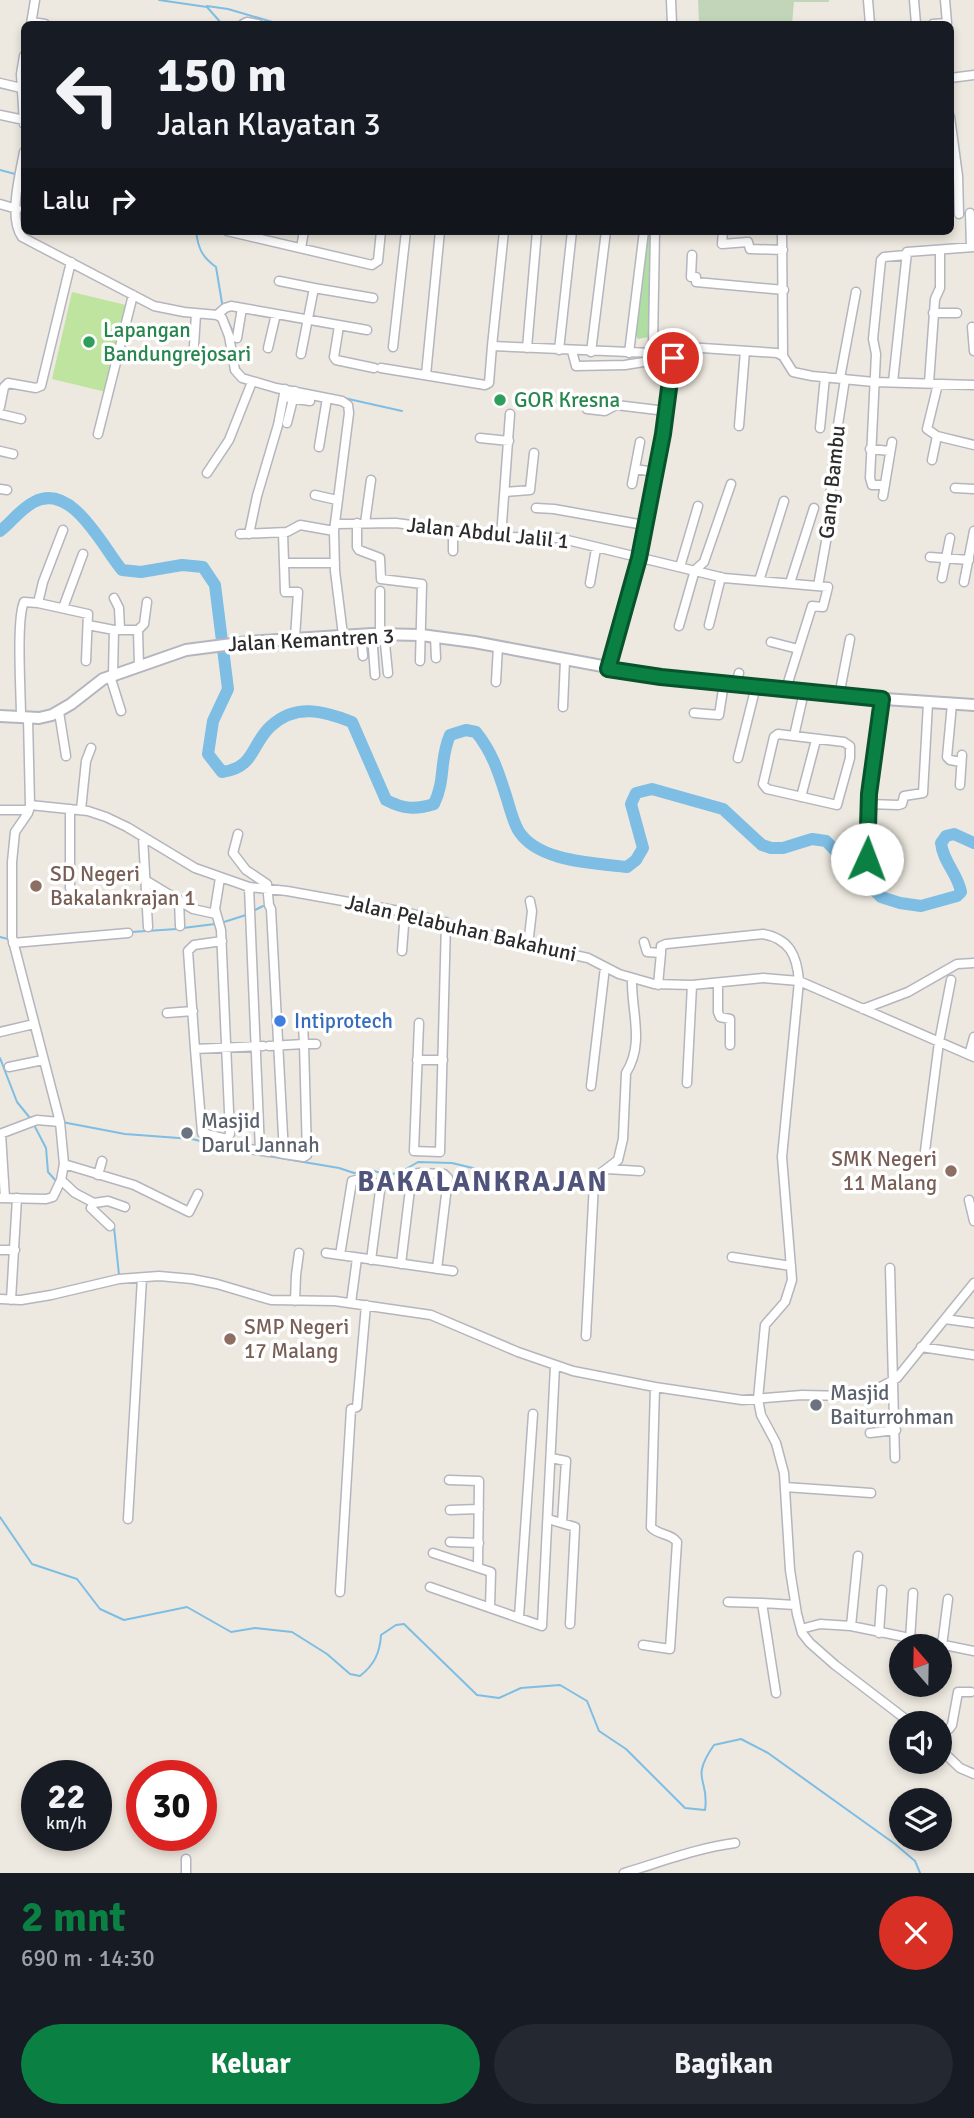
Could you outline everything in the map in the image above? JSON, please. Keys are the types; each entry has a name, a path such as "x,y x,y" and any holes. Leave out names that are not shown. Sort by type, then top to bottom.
{"street":[{"path":"32,21 36,0"},
{"path":"671,0 672,21"},
{"path":"868,0 870,21"},
{"path":"914,0 916,21"},
{"path":"945,0 947,21"},
{"path":"954,78 974,75"},
{"path":"0,83 21,88"},
{"path":"0,115 21,121"},
{"path":"893,382 908,251 972,247 972,213 955,215 958,176 954,146"},
{"path":"21,168 16,194 18,230 22,237 162,309 217,315 222,318 227,328 235,370 239,376 310,401"},
{"path":"0,204 17,209"},
{"path":"244,235 372,265 378,261 381,235"},
{"path":"300,248 303,235"},
{"path":"393,347 405,235"},
{"path":"426,375 440,235"},
{"path":"339,326 334,358 336,360 487,385 503,235"},
{"path":"527,348 537,235"},
{"path":"559,350 572,235"},
{"path":"591,352 606,235"},
{"path":"629,353 644,235"},
{"path":"651,353 655,235"},
{"path":"723,235 722,244 748,242 750,249 783,250"},
{"path":"782,235 783,356"},
{"path":"940,250 940,288 934,299 933,313 934,384 927,429 937,436 974,445"},
{"path":"692,255 691,276 696,277 696,282 784,290"},
{"path":"885,485 872,485 870,482 876,354 873,339 880,264 884,257 906,255"},
{"path":"0,407 4,387 8,383 36,388 41,386 71,262"},
{"path":"279,281 373,298"},
{"path":"302,354 314,288"},
{"name":"Gang Bambu","path":"798,649 812,605 823,607 828,587 818,586 827,536 842,378 856,292"},
{"path":"98,434 133,295"},
{"path":"217,315 228,306 367,330"},
{"path":"237,338 242,308"},
{"path":"933,313 957,313"},
{"path":"194,346 196,314"},
{"path":"268,348 276,314"},
{"path":"972,327 974,351"},
{"path":"492,346 651,353 672,362"},
{"path":"608,669 639,558 666,411 672,362 679,350 687,347 777,353 783,356 793,372 825,377 874,382 974,385"},
{"path":"572,351 574,363 580,367 625,365 651,353 672,362"},
{"path":"739,426 745,351"},
{"path":"820,428 825,377"},
{"path":"207,473 229,440 252,382"},
{"path":"290,394 327,398 346,404 349,409 334,527 343,635"},
{"path":"287,424 290,394"},
{"name":"Jalan Abdul Jalil 1","path":"290,394 245,534 283,533 300,525 334,527 361,523 396,523 500,537 559,538 721,577 818,586"},
{"path":"320,447 327,398"},
{"path":"587,409 605,411 616,405 666,411"},
{"path":"0,414 21,419"},
{"path":"500,537 506,492 510,414"},
{"path":"932,460 937,436"},
{"path":"480,438 509,441"},
{"path":"632,484 640,442"},
{"path":"870,449 891,446 883,496"},
{"path":"0,450 13,454"},
{"path":"506,492 530,490 534,453"},
{"path":"635,469 655,472"},
{"path":"371,480 358,547 359,550 380,558 381,579 421,583 419,661"},
{"path":"679,626 695,570 704,562 731,484"},
{"path":"955,488 974,489"},
{"path":"315,495 337,500"},
{"path":"759,581 784,501"},
{"path":"680,566 698,506"},
{"path":"536,508 644,525"},
{"path":"790,583 814,508"},
{"path":"38,603 63,530"},
{"path":"453,530 453,551"},
{"path":"964,582 974,531"},
{"path":"283,533 285,592 298,592 295,638"},
{"path":"942,578 950,538"},
{"path":"590,583 596,548"},
{"path":"63,608 83,554"},
{"path":"930,557 969,560"},
{"path":"285,563 335,563"},
{"path":"709,625 721,577"},
{"path":"375,675 374,634 380,591"},
{"path":"114,598 119,608 112,675 121,711"},
{"path":"60,1122 34,1121 0,1134 2,1198 54,1197 64,1164 60,1122 13,943 12,862 15,832 29,807 21,610 26,601 87,613 89,625 86,661"},
{"path":"89,625 117,630 138,630 144,624 147,602"},
{"path":"138,630 139,666"},
{"path":"363,656 374,634"},
{"path":"374,634 388,673"},
{"name":"Jalan Kemantren 3","path":"0,716 46,717 59,712 94,684 112,675 196,648 295,638 374,634 421,635 498,646 650,676 733,680 804,692 974,705"},
{"path":"435,637 436,658"},
{"path":"840,691 850,639"},
{"path":"771,642 798,649 786,689"},
{"path":"495,682 498,646"},
{"path":"563,707 565,660"},
{"path":"694,713 719,715 733,680"},
{"path":"738,758 756,686"},
{"path":"794,736 804,692"},
{"path":"867,859 869,804 882,699"},
{"path":"869,804 898,805 902,804 904,796 923,793 928,703"},
{"path":"952,704 947,757 950,760 962,758 960,785"},
{"path":"59,712 66,755"},
{"path":"778,734 794,736 844,742 850,746 850,758 839,803 835,806 766,789 763,784 774,737 778,734"},
{"path":"801,797 816,740"},
{"path":"81,810 86,761 91,748"},
{"name":"Jalan Pelabuhan Bakahuni","path":"0,810 29,807 81,810 106,817 194,868 249,887 405,912 588,958 632,979 658,985 692,985 763,978 799,981 939,1042 972,1053"},
{"path":"70,809 70,888"},
{"path":"237,834 233,850 235,856 246,870 264,880 271,909 272,951 275,957 266,1046 272,1152"},
{"path":"143,837 148,927"},
{"path":"0,862 12,862"},
{"path":"220,878 216,914 222,941 230,1134 227,1139 202,1133 192,1012 190,947 222,941"},
{"path":"145,880 199,911 216,914"},
{"path":"249,887 266,1046 272,1152"},
{"path":"179,900 180,926"},
{"path":"528,945 533,911 530,901"},
{"path":"402,951 405,912"},
{"path":"419,1023 414,1151 440,1152 446,922"},
{"path":"13,943 128,933"},
{"path":"658,985 662,946 666,944 763,934 774,936 792,948 797,962 799,981 782,1157 792,1280 788,1297 765,1325 758,1399 761,1415 778,1448 785,1487 795,1605 801,1629 810,1643 896,1711"},
{"path":"644,942 647,952 661,953"},
{"path":"863,1009 908,992 957,964 974,963"},
{"path":"591,1086 605,967"},
{"path":"586,1336 594,1183 597,1177 618,1160 623,1139 626,1073 632,1065 638,1027 631,994 632,979"},
{"path":"925,1151 939,1042 951,980"},
{"path":"718,983 718,1012 720,1017 728,1017 730,1020 730,1045"},
{"path":"687,1083 692,985"},
{"path":"167,1013 192,1012"},
{"path":"0,1032 34,1024"},
{"path":"250,1149 307,1156 303,1025"},
{"path":"972,1053 974,1037"},
{"path":"195,1049 316,1044"},
{"path":"9,1067 43,1060"},
{"path":"417,1060 443,1060"},
{"path":"98,1175 102,1161"},
{"path":"64,1164 134,1185 189,1212 198,1194"},
{"path":"607,1169 640,1171"},
{"path":"401,1264 413,1179 418,1173 444,1174 448,1178 437,1269"},
{"path":"61,1180 93,1205 110,1226"},
{"path":"340,1255 350,1184 356,1180 410,1189"},
{"path":"371,1260 381,1183"},
{"path":"11,1300 16,1199"},
{"path":"969,1200 974,1221"},
{"path":"93,1205 108,1201 125,1207"},
{"path":"0,1250 15,1250"},
{"path":"326,1253 453,1271"},
{"path":"295,1301 299,1254"},
{"path":"732,1257 791,1266"},
{"path":"351,1303 356,1258"},
{"path":"890,1268 895,1458"},
{"path":"0,1299 51,1295 119,1279 159,1276 192,1279 271,1300 351,1303 431,1315 555,1366 655,1387 729,1399 758,1399 863,1394 893,1381 974,1283"},
{"path":"128,1519 142,1278"},
{"path":"340,1592 351,1409 357,1406 366,1305"},
{"path":"945,1318 974,1323"},
{"path":"921,1347 974,1355"},
{"path":"430,1587 542,1626 555,1366"},
{"path":"643,1644 670,1649 677,1542 672,1536 651,1527 655,1387"},
{"path":"519,1617 533,1415"},
{"path":"870,1433 895,1430"},
{"path":"551,1458 566,1461 562,1523"},
{"path":"449,1480 479,1481 478,1567"},
{"path":"785,1487 870,1493"},
{"path":"450,1510 480,1509"},
{"path":"548,1520 575,1527 570,1624"},
{"path":"450,1542 479,1543"},
{"path":"433,1553 491,1572 490,1608"},
{"path":"851,1626 858,1556"},
{"path":"879,1633 882,1590"},
{"path":"911,1634 914,1593"},
{"path":"944,1634 948,1599"},
{"path":"728,1602 795,1605"},
{"path":"762,1603 776,1693"},
{"path":"801,1629 820,1624 851,1626 889,1635"},
{"path":"952,1648 974,1651"},
{"path":"952,1725 958,1692 971,1692"},
{"path":"952,1760 960,1768 974,1774"},
{"path":"624,1873 706,1847 735,1843"},
{"path":"186,1859 186,1873"}],"green space":[{"path":"698,0 829,0 794,2 792,21 699,21"},
{"path":"647,235 651,235 650,333 649,337 638,339 635,333"},
{"name":"Lapangan Bandungrejosari","path":"72,292 126,305 106,392 52,379"}],"waterway":[{"path":"159,0 207,7 219,21"},
{"path":"207,6 269,21"},
{"path":"0,170 15,174"},
{"path":"197,235 202,252 216,267 222,303"},
{"path":"225,315 233,332 235,347"},
{"path":"344,398 402,411"},
{"path":"0,531 29,505 48,498 73,508 122,570 141,572 182,565 203,567 215,585 228,689 213,721 208,754 222,772 241,766 265,733 281,719 300,712 321,712 352,722 386,800 410,808 434,804 450,735 466,730 476,732 495,764 518,830 538,849 567,859 627,867 636,860 643,848 631,804 636,793 652,789 723,809 762,845 771,848 783,848 812,839 826,841 881,897 900,903 921,906 957,896 961,892 941,843 946,836 954,834 974,843"},
{"path":"255,910 263,906"},
{"path":"224,922 246,915"},
{"path":"183,928 215,924"},
{"path":"131,932 177,929"},
{"path":"0,937 8,939"},
{"path":"0,1058 17,1102 30,1118"},
{"path":"62,1122 125,1134 192,1139 249,1153"},
{"path":"33,1123 46,1148 48,1172 56,1181"},
{"path":"268,1156 354,1173 374,1171 388,1175 401,1172 418,1162 452,1163 477,1169"},
{"path":"114,1227 119,1275"},
{"path":"0,1517 32,1564 77,1579 100,1609 124,1620 187,1607 231,1632 255,1628 292,1632 327,1654 350,1674 360,1676 375,1658 381,1635 396,1625 404,1624 477,1695 499,1698 521,1688 560,1685 587,1701 599,1731 626,1749 685,1808 705,1810 706,1799 701,1773 714,1745 741,1739 768,1753 895,1844 915,1861 920,1873"}],"place":[{"name":"Lapangan Bandungrejosari","path":"89,342"},
{"name":"GOR Kresna","path":"500,400"},
{"name":"SD Negeri Bakalankrajan 1","path":"36,886"},
{"name":"Intiprotech","path":"280,1021"},
{"name":"Masjid Darul Jannah","path":"187,1133"},
{"name":"SMK Negeri 11 Malang","path":"951,1171"},
{"name":"SMP Negeri 17 Malang","path":"230,1339"},
{"name":"Masjid Baiturrohman","path":"816,1405"}],"district":[{"name":"BAKALANKRAJAN","path":"483,1182"}],"route":[{"path":"673,358 663,434 639,558 626,613 608,669 661,677 882,699 869,794 867,859"}]}
